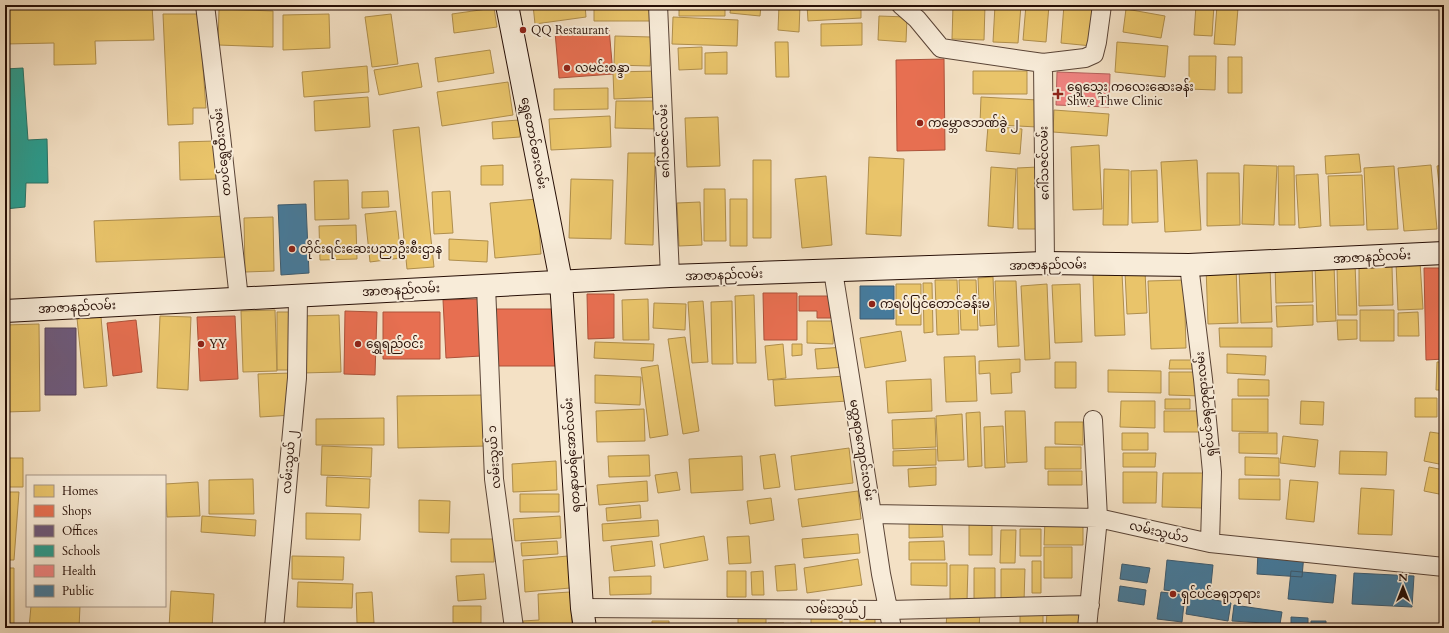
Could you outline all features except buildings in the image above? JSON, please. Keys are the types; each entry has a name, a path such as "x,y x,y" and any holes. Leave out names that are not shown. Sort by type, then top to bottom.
{"main road":[{"name":"ရွှေတောင်ဓားလမ်း","path":"507,5 561,281"},
{"name":"အာဇာနည်လမ်း","path":"5,311 670,276 833,272 1045,264 1189,265 1444,254"},
{"name":"ရတနာမာရ်အောင်လမ်း","path":"561,281 583,618"}],"street":[{"name":"တပင်ရွှေထီးလမ်း","path":"205,5 239,299"},
{"name":"ဂေါ်သဇင်လမ်း","path":"658,5 670,276"},
{"path":"901,5 917,19 942,48 1042,62 1085,58 1094,54 1102,5"},
{"name":"ဂေါ်သဇင်လမ်း","path":"1042,62 1045,264"},
{"name":"ရှင်ပင်ခရုဘုရားလမ်း","path":"1189,265 1203,379 1212,472 1210,544"},
{"name":"မတ္တရာကျောင်းလမ်း","path":"833,272 881,574 892,628"},
{"name":"လမ်းသွယ် ၁","path":"486,286 494,478 514,628"},
{"name":"လမ်းသွယ် ၂","path":"274,628 297,378 298,296"},
{"path":"1087,628 1098,518 1093,420"},
{"name":"လမ်းသွယ်၁","path":"872,514 1098,518 1210,544 1444,567"},
{"name":"လမ်းသွယ်၂","path":"583,618 1090,605"}],"place":[{"name":"QQ Restaurant","path":"523,30"},
{"name":"လမင်းစန္ဒာ","path":"567,68"},
{"name":"ရွှေသွေး ကလေးဆေးခန်း Shwe Thwe Clinic","path":"1058,94"},
{"name":"ကမ္ဘောဇဘဏ်ခွဲ ၂","path":"920,123"},
{"name":"တိုင်းရင်းဆေးပညာဦးစီးဌာန","path":"292,249"},
{"name":"ကရပ်ပြင်တောင်ခန်းမ","path":"872,304"},
{"name":"YY","path":"201,344"},
{"name":"ရွှေရည်ဝင်း","path":"358,344"},
{"name":"ရှင်ပင်ခရုဘုရား","path":"1173,594"}]}
